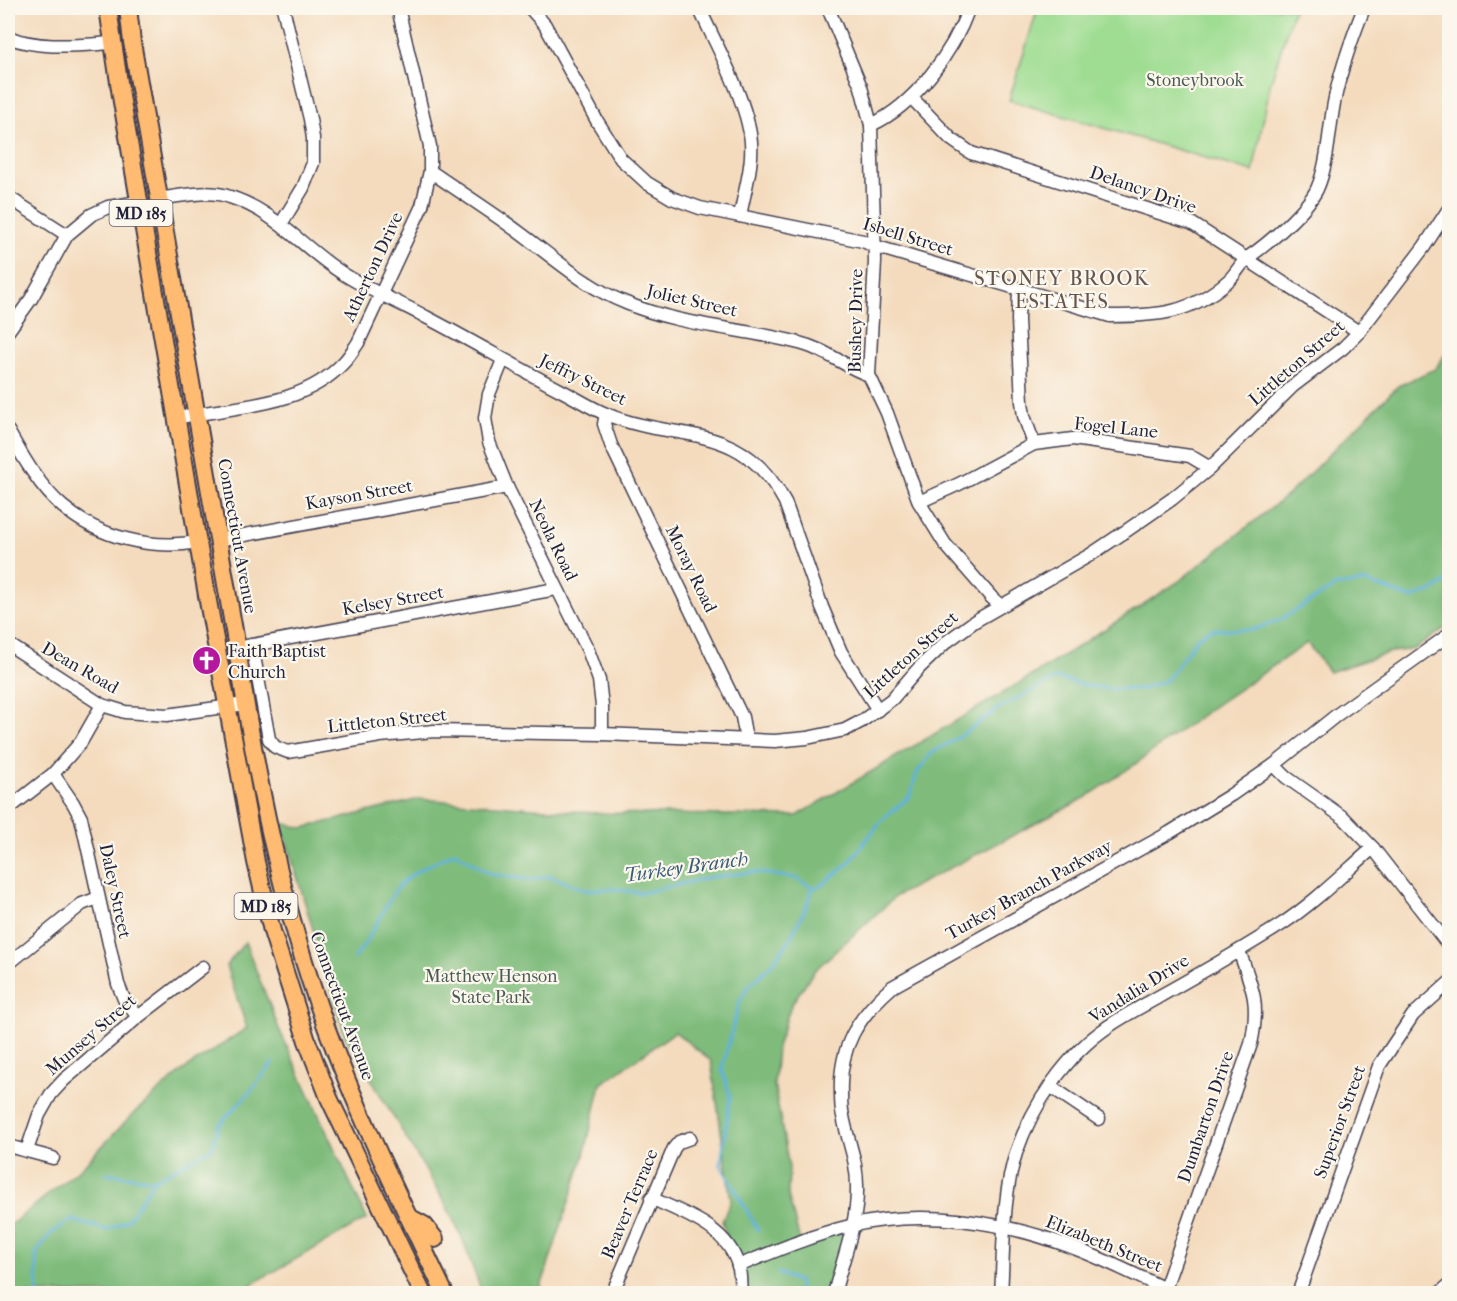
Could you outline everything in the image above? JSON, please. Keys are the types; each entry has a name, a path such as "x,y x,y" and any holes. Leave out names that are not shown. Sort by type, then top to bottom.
{"main road":[{"name":"MD 185","path":"108,8 139,202 227,706 256,862 272,931 329,1098 423,1293"},
{"name":"Connecticut Avenue","path":"128,8 158,199 217,540 245,646 245,704 282,887 314,990 349,1086 445,1293"},
{"path":"406,1211 424,1225 435,1239"}],"street":[{"path":"281,224 303,188 313,163 310,119 283,8"},
{"name":"Atherton Drive","path":"176,418 276,400 302,393 344,363 358,344 422,206 430,171 430,146 398,8"},
{"name":"Isbell Street","path":"530,8 545,25 597,121 621,159 647,183 672,198 700,208 863,241 1110,316 1151,316 1170,312 1199,301 1229,279 1247,258 1259,250 1308,203 1322,174 1335,101 1364,8"},
{"path":"699,8 740,99 749,130 750,159 740,216"},
{"name":"Bushey Drive","path":"828,8 857,78 871,125 874,246 869,375 887,413 919,502 945,544 1001,606"},
{"path":"871,125 888,117 911,98 940,63 963,24 969,8"},
{"path":"8,37 36,44 62,46 112,43"},
{"name":"Delancy Drive","path":"911,98 951,139 971,153 1191,223 1359,332"},
{"name":"Joliet Street","path":"430,171 484,206 593,286 626,303 670,318 801,343 828,354 858,372 869,375"},
{"name":"Jeffry Street","path":"158,199 192,194 226,195 250,204 281,224 334,268 606,414 635,423 699,435 725,443 748,456 760,466 785,502 822,607 841,652 878,710"},
{"path":"8,197 66,235"},
{"path":"8,331 31,299 66,235 91,215 108,207 139,202"},
{"name":"Littleton Street","path":"245,646 269,740 283,751 380,736 434,731 602,734 775,741 807,738 845,729 862,722 892,699 945,643 975,621 1090,555 1172,499 1210,468 1293,386 1343,348 1359,332 1424,247 1449,207"},
{"path":"1019,290 1018,320 1023,416 1034,444"},
{"name":"Neola Road","path":"503,360 489,394 485,418 489,442 507,487 588,650 599,680 602,734"},
{"name":"Moray Road","path":"606,414 604,424 611,445 742,717 747,739"},
{"path":"8,431 44,486 62,506 88,524 109,534 149,543 179,546 198,542"},
{"name":"Fogel Lane","path":"919,502 960,484 1034,444 1074,439 1190,456 1210,468"},
{"name":"Kayson Street","path":"217,540 507,487"},
{"name":"Kelsey Street","path":"245,646 556,589"},
{"name":"Turkey Branch Parkway","path":"834,1293 852,1226 857,1194 857,1169 842,1114 842,1062 848,1041 859,1020 873,1003 892,987 1169,833 1231,795 1274,765 1338,714 1448,639"},
{"name":"Dean Road","path":"8,644 102,705 125,712 166,715 245,704"},
{"path":"8,809 53,774 81,742 102,705"},
{"path":"1274,765 1286,777 1344,818 1373,848 1449,947"},
{"name":"Daley Street","path":"53,774 81,818 118,984 124,999 138,1017"},
{"name":"Vandalia Drive","path":"1001,1293 1009,1187 1016,1153 1033,1114 1050,1086 1079,1051 1108,1026 1284,923 1317,898 1373,848"},
{"path":"8,964 82,904 98,898"},
{"name":"Dumbarton Drive","path":"1168,1292 1251,1044 1256,1021 1253,988 1239,951"},
{"name":"Munsey Street","path":"27,1150 39,1114 51,1094 138,1017 203,967"},
{"name":"Superior Street","path":"1298,1293 1379,1066 1413,1015 1449,982"},
{"path":"1050,1086 1099,1119"},
{"name":"Beaver Terrace","path":"612,1293 674,1148 690,1137"},
{"path":"8,1146 53,1158"},
{"path":"651,1198 713,1228 729,1248 738,1266 741,1293"},
{"name":"Elizabeth Street","path":"738,1266 800,1241 852,1226 936,1219 974,1222 1005,1228 1072,1247 1168,1292"},
{"path":"1439,1293 1449,1284"}],"green space":[{"name":"Stoneybrook","path":"1038,8 1294,8 1270,85 1253,172 1009,100"},
{"name":"Matthew Henson State Park","path":"1449,349 1449,625 1415,649 1391,652 1329,672 1307,643 1085,798 896,896 814,971 791,1005 777,1047 774,1084 789,1167 788,1195 800,1241 852,1226 834,1293 741,1293 722,1220 731,1201 711,1061 675,1032 601,1084 584,1156 539,1293 482,1293 462,1238 444,1201 345,1036 281,823 303,828 419,799 597,813 797,816 1046,667 1178,582 1290,493 1398,386 1435,369"},
{"path":"245,942 279,1029 367,1219 236,1293 8,1293 8,1227 82,1167 136,1111 186,1068 247,1028 226,966"}],"waterway":[{"name":"Turkey Branch","path":"354,958 367,941 401,884 423,868 455,852 490,874 531,880 550,876 586,890 616,889 641,893 712,877 754,872 795,878 813,888 822,885 849,863 881,821 910,796 917,773 932,753 961,736 999,708 1057,678 1110,689 1142,689 1167,680 1197,638 1211,629 1252,630 1280,620 1336,586 1365,582 1411,598 1431,592 1450,579"},
{"path":"758,1230 721,1165 730,1096 722,1069 739,1003 747,988 770,966 789,941 813,888"},
{"name":"Turkey Branch","path":"38,1294 36,1254 50,1234 71,1220 107,1230 128,1220 154,1180 212,1148 219,1125 273,1063"},
{"path":"106,1173 154,1180"},
{"path":"778,1273 799,1282 799,1294"}],"place":[{"name":"Faith Baptist Church","path":"207,661"}],"district":[{"name":"STONEY BROOK ESTATES","path":"1062,290"}]}
